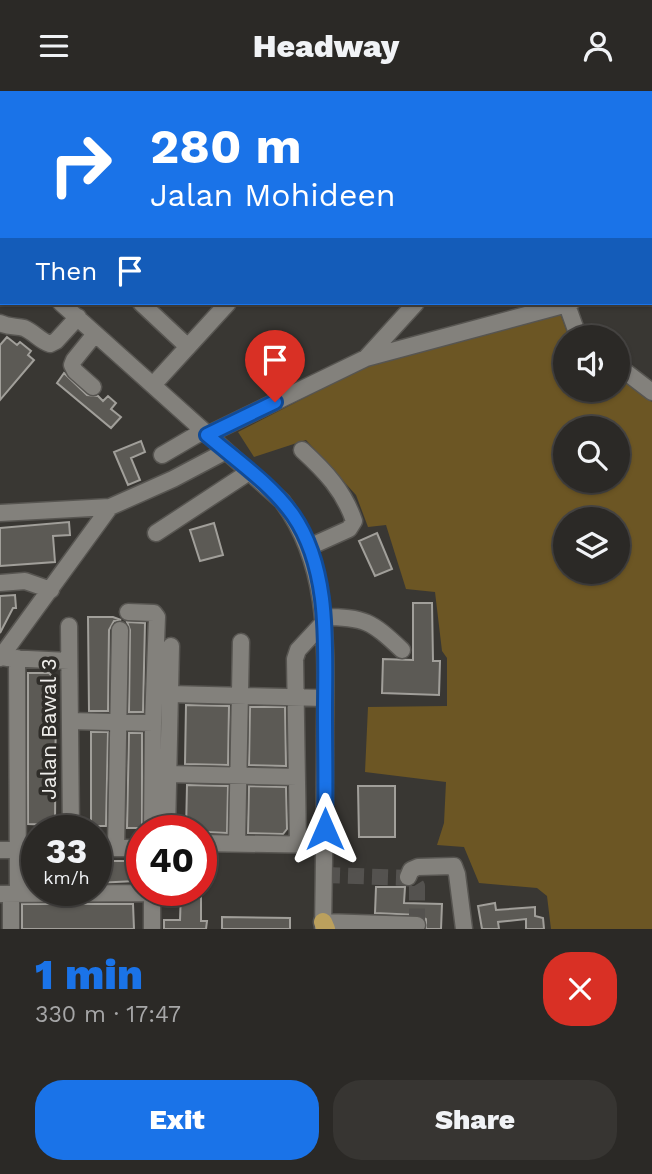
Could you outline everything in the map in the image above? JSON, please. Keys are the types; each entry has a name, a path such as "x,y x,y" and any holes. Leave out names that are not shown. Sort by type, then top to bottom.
{"street":[{"path":"63,305 282,501 302,531 316,570 323,620 323,927 417,925"},
{"path":"143,305 188,347"},
{"path":"153,385 222,305"},
{"path":"162,455 366,358 565,305"},
{"path":"569,305 575,325"},
{"path":"366,358 407,306"},
{"path":"0,323 3,326 27,329 50,344 78,317"},
{"path":"93,387 72,366 96,334"},
{"path":"630,375 652,392"},
{"path":"302,450 340,490 354,521 349,529 309,547"},
{"path":"0,513 110,507 173,479 226,451"},
{"path":"156,533 249,471"},
{"path":"11,929 10,894 17,850 6,658 110,507"},
{"path":"0,583 25,581 51,590"},
{"path":"128,612 157,615 152,815"},
{"path":"298,844 295,659 298,650 323,620 353,617 368,622 383,632 402,650"},
{"name":"Jalan Bawal 3","path":"69,626 71,815"},
{"path":"117,848 120,630"},
{"path":"237,843 241,642"},
{"path":"167,815 171,646"},
{"path":"6,658 69,661"},
{"path":"170,694 325,698"},
{"path":"70,721 153,723"},
{"path":"168,774 298,777"},
{"path":"217,843 325,845"},
{"path":"112,848 126,848"},
{"path":"0,850 21,850"},
{"path":"408,877 411,870 418,867 454,866 464,929"},
{"path":"10,894 126,892"},
{"path":"152,906 152,929"}],"shaded area":[{"path":"560,313 564,325 553,325 553,402 630,402 630,385 652,402 652,929 551,929 547,896 537,888 479,883 464,847 437,845 444,823 446,782 365,772 368,707 447,706 447,658 442,651 435,592 406,589 386,525 368,527 356,495 306,440 254,457 238,432 369,365"}],"building":[{"path":"7,337 17,345 20,342 31,351 28,355 34,360 0,400 0,345"},
{"path":"64,373 87,395 98,396 103,401 108,396 116,403 111,409 121,417 111,428 57,383"},
{"path":"141,441 145,452 131,458 140,480 128,485 114,452"},
{"path":"69,522 70,535 53,536 55,562 0,566 0,528"},
{"path":"214,523 223,555 200,561 190,530"},
{"path":"377,533 392,569 375,576 359,541"},
{"path":"15,595 16,608 13,608 0,633 0,596"},
{"path":"413,603 432,603 433,661 440,661 439,695 382,693 383,659 413,660"},
{"path":"88,617 113,617 121,620 114,621 109,630 108,711 89,711"},
{"path":"127,622 145,623 143,712 129,712 130,630"},
{"path":"28,673 49,673 56,680 55,815 28,815"},
{"path":"186,705 229,706 228,765 185,764"},
{"path":"250,707 285,707 286,766 249,765"},
{"path":"91,732 108,732 106,815 91,815"},
{"path":"129,733 142,733 142,815 127,815"},
{"path":"187,785 228,786 227,833 217,833 217,815 186,815"},
{"path":"249,786 286,787 287,829 283,834 248,833"},
{"path":"358,786 395,786 395,837 359,837"},
{"path":"112,861 126,861 126,882 112,882"},
{"path":"376,887 405,887 404,903 442,904 441,929 426,929 426,919 418,915 375,913"},
{"path":"495,903 496,910 535,907 535,916 543,918 544,929 526,929 526,919 498,922 499,929 482,929 478,906"},
{"path":"22,906 133,906 134,929 22,929"},
{"path":"180,906 201,906 201,921 207,921 206,929 164,929 164,920 180,920"},
{"path":"222,917 290,918 290,929 222,929"}],"tunnel":[{"path":"324,875 412,878 417,886 417,929"}],"route":[{"path":"275,402 207,435 282,501 302,531 316,570 323,617 325,665 325,829"}]}
